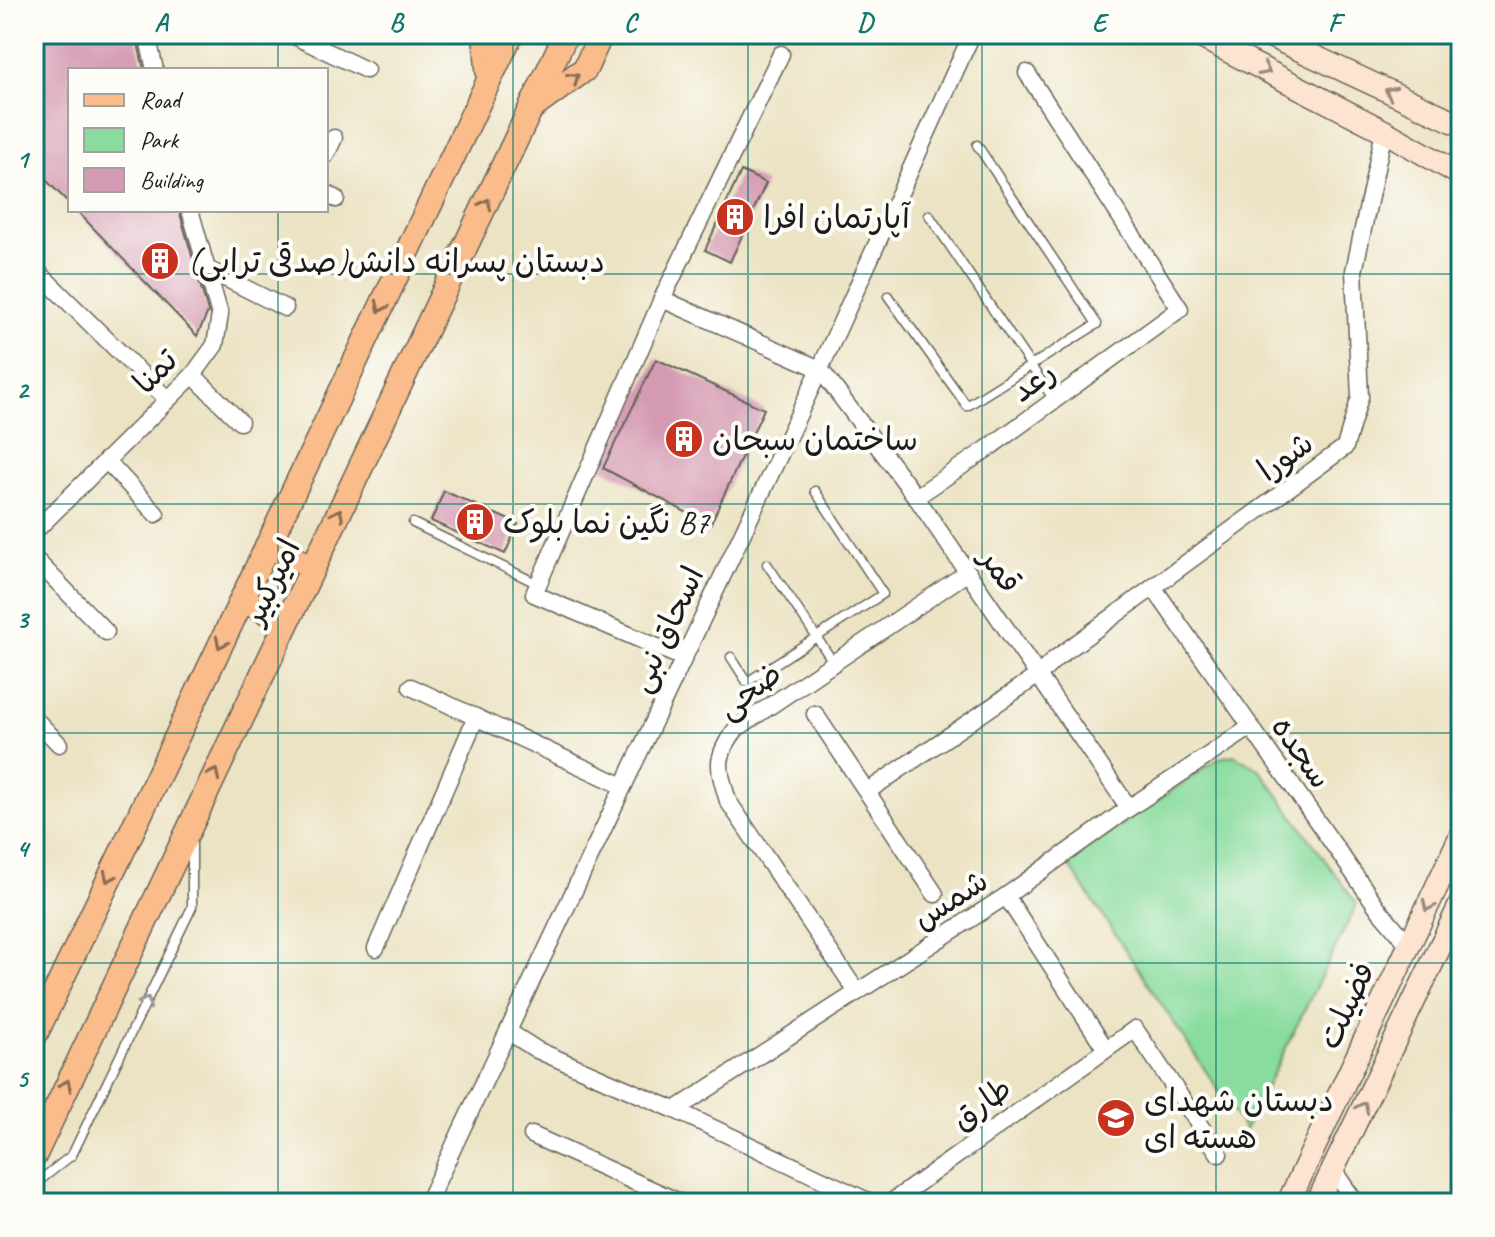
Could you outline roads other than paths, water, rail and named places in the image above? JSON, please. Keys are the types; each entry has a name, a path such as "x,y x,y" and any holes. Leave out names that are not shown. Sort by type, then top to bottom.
{"main road":[{"path":"485,34 489,80"},
{"name":"امیرکبیر","path":"34,1037 511,34"},
{"name":"امیرکبیر","path":"34,1156 566,34"},
{"path":"531,109 585,69 601,34"},
{"path":"267,546 312,567"},
{"path":"242,599 286,622"}],"street":[{"path":"147,34 155,68"},
{"path":"290,34 366,70"},
{"name":"اسحاق نبی","path":"427,1203 820,369 972,34"},
{"path":"1195,34 1384,131 1461,175"},
{"path":"1266,34 1461,125"},
{"path":"683,658 534,594 662,299 781,54"},
{"name":"رعد","path":"916,497 1180,309 1027,73"},
{"name":"شورا","path":"868,791 1040,674 1055,659 1345,447 1360,397 1354,271 1384,131"},
{"path":"328,151 334,138"},
{"name":"تمنا","path":"34,532 193,375 215,345 220,315 191,212"},
{"path":"34,268 167,399"},
{"path":"209,270 285,308"},
{"path":"662,299 820,369"},
{"name":"قمر","path":"820,369 916,497 1129,808"},
{"path":"193,375 240,422"},
{"path":"106,460 156,514"},
{"path":"34,558 106,632"},
{"name":"ضحی","path":"857,992 728,801 720,773 721,749 736,729 968,572"},
{"name":"سجده","path":"1153,587 1380,911 1409,945"},
{"path":"411,687 623,786"},
{"path":"815,714 935,894"},
{"path":"376,948 476,717"},
{"path":"34,718 59,744"},
{"name":"شمس","path":"675,1110 1006,896 1129,808 1251,727"},
{"name":"فضیلت","path":"1288,1203 1461,835"},
{"path":"1006,896 1105,1048"},
{"name":"فضیلت","path":"1317,1203 1461,903"},
{"name":"طارق","path":"890,1203 1135,1029 1219,1154"},
{"path":"509,1032 537,1050 675,1110 872,1203"},
{"path":"532,1135 676,1202"},
{"path":"1333,1170 1356,1203"}],"lane":[{"path":"888,296 967,406 1097,324 977,145"},
{"path":"929,215 1054,400"},
{"path":"731,657 747,682 883,594 815,491"},
{"path":"413,523 539,584"},
{"path":"767,564 834,663"},
{"path":"34,1185 72,1155 192,907 192,818"}],"place":[{"name":"آپارتمان افرا","path":"735,217"},
{"name":"دبستان پسرانه دانش(صدقی ترابی)","path":"160,261"},
{"name":"ساختمان سبحان","path":"684,439"},
{"name":"نگین نما بلوک B7","path":"475,522"},
{"name":"دبستان شهدای هسته ای","path":"1116,1118"}]}
